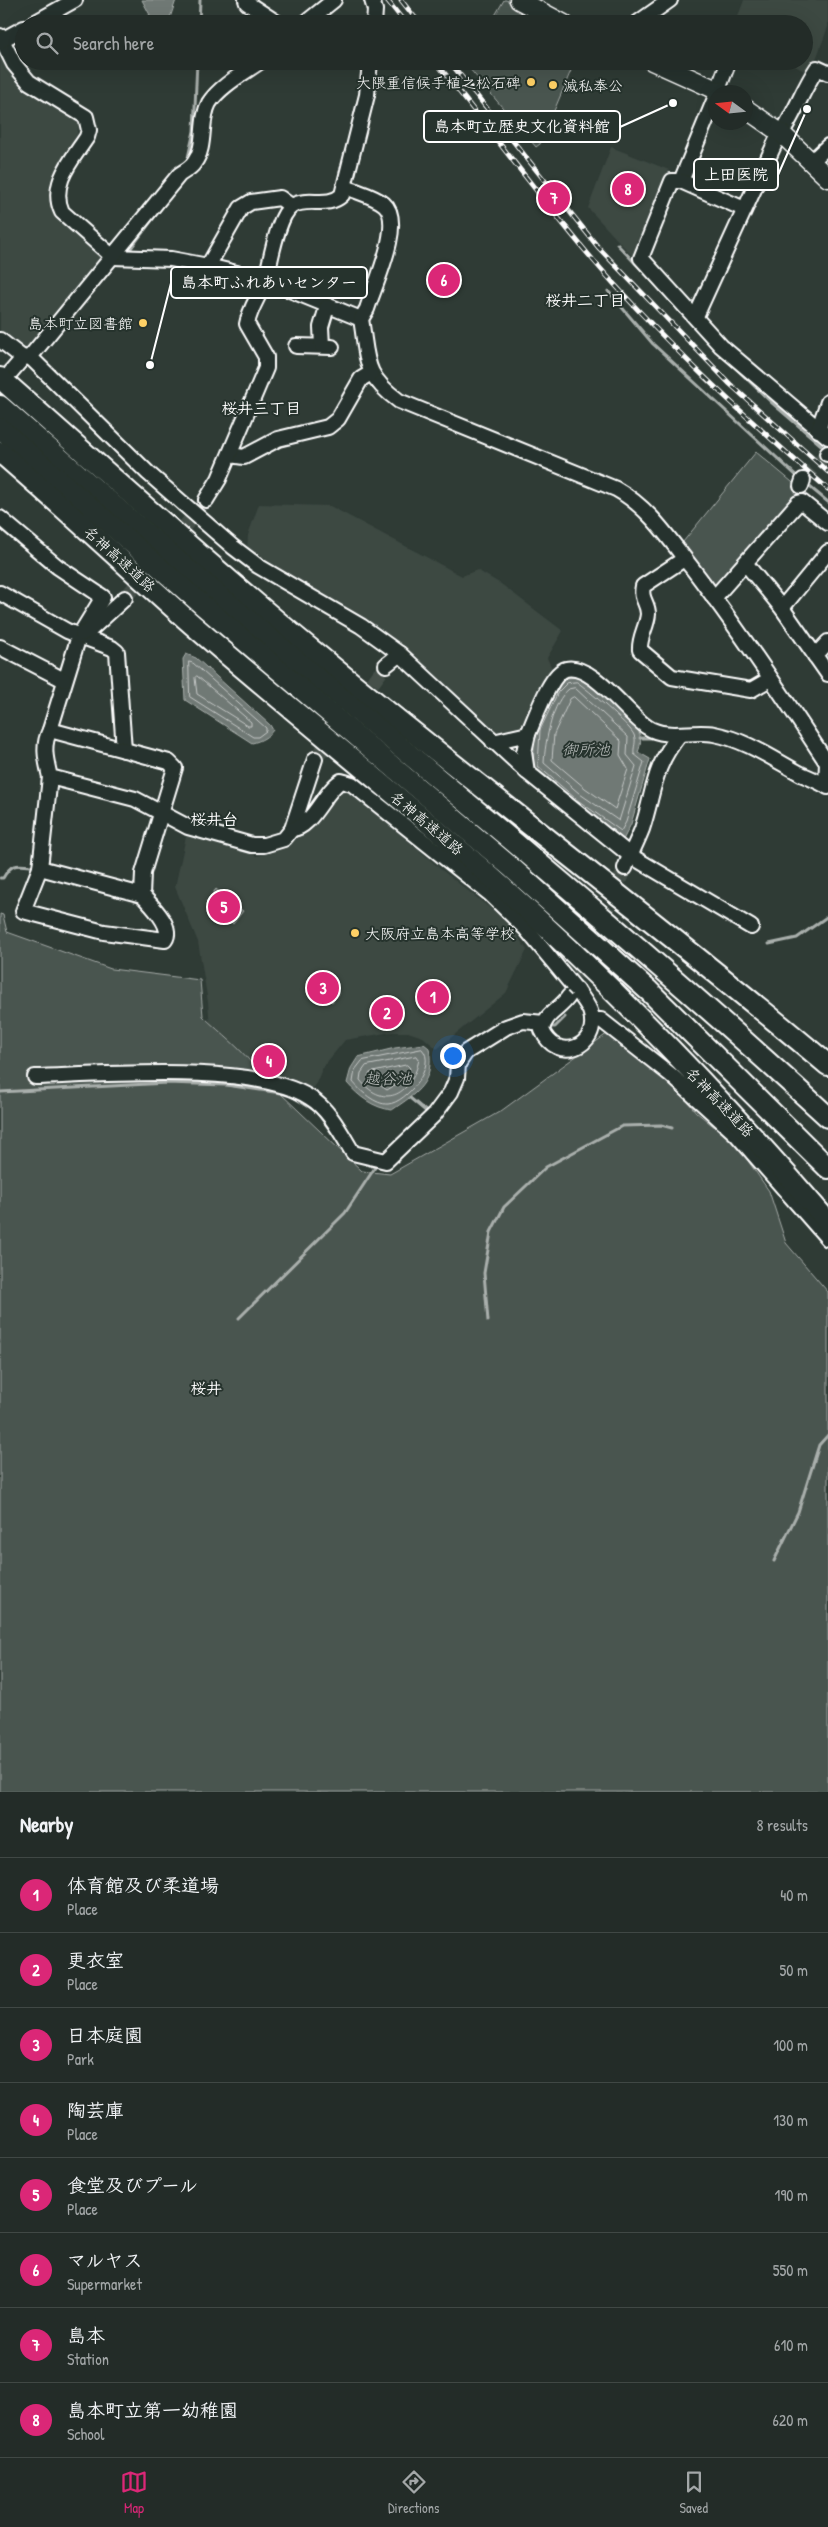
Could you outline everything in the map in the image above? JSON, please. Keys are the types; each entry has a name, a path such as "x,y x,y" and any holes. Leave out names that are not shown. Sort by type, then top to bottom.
{"highway":[{"path":"5,375 227,579 292,634 715,970 828,1065"},
{"path":"0,406 216,593 552,873 751,1046 828,1117"},
{"name":"名神高速道路","path":"0,428 520,875 649,991 828,1168"},
{"name":"名神高速道路","path":"0,452 187,619 482,869 544,926 708,1089 768,1152 828,1222"}],"main road":[{"path":"518,0 547,15"},
{"path":"671,70 708,88"},
{"path":"753,114 782,134 828,178"}],"street":[{"path":"48,15 75,0"},
{"path":"246,0 247,3 266,15"},
{"path":"315,15 334,0"},
{"path":"372,0 375,15"},
{"path":"644,15 654,4 670,0"},
{"path":"15,32 1,39 15,65"},
{"path":"696,316 744,209 817,68 828,73"},
{"path":"19,70 29,82 86,117 89,130 87,137 59,181 58,202 62,212 113,257 171,258 265,280 327,307 361,319"},
{"path":"5,375 26,357 201,153 204,117 209,104 219,92 248,70"},
{"path":"206,500 230,455 266,368 266,357 247,324 265,280 280,224 284,214 291,206 301,202 336,200 342,194 346,186 367,95 369,70"},
{"path":"721,85 726,70"},
{"path":"681,181 708,117"},
{"path":"812,161 828,146"},
{"path":"744,209 681,181 672,181 641,258 696,316 721,346 823,433"},
{"path":"346,186 383,203 388,208 392,219 390,240 367,310 361,319 370,374 379,386 399,401 587,476 631,497 664,531 714,598 827,763 827,786 749,745 716,734 697,732 678,736 649,728 597,680 575,668 564,669 554,677 528,734 524,752 527,772"},
{"path":"208,266 241,208 251,202 280,198 291,206"},
{"path":"296,346 327,346 321,327 327,307"},
{"path":"0,340 26,357 148,473 233,548 258,566 361,626 400,654 493,742 630,860 750,927"},
{"path":"230,455 244,458 278,439 328,426 338,419 361,379 370,374"},
{"path":"823,433 828,402"},
{"path":"714,598 746,564 798,502 802,502 828,523"},
{"path":"0,518 58,567 104,597 79,636 50,730 45,740 44,753 50,777 40,868 23,910 104,932 165,940 168,936 167,927 142,895 40,868"},
{"path":"782,608 828,552"},
{"path":"684,559 643,586 641,596 648,610 648,620 640,640 640,650 672,677 751,690 770,679"},
{"path":"746,564 782,608 828,674"},
{"path":"0,593 79,636 118,652 124,750"},
{"path":"79,636 90,630 124,598"},
{"path":"815,656 828,642"},
{"path":"0,647 64,680"},
{"path":"386,665 400,654"},
{"path":"50,730 169,762 175,768 143,873 142,895"},
{"path":"493,742 528,734"},
{"path":"630,860 641,830 655,776 665,752 678,736"},
{"path":"50,777 135,798 188,827 252,845 275,843 284,839 292,829 315,759"},
{"path":"292,829 297,829 309,819 334,785 342,781 352,784 490,894 526,929 590,1013 671,1075 736,1134 828,1239"},
{"path":"573,991 558,1010 547,1016 543,1025 552,1044 563,1049 573,1050 585,1042 590,1033 590,1013"},
{"path":"35,1077 211,1074 258,1079 295,1089 309,1097 320,1105 354,1152 386,1161 434,1114 451,1092 457,1070 466,1052 506,1027 522,1021 543,1025"}],"shaded area":[{"path":"504,0 506,0 535,15 495,15"},
{"path":"744,0 828,0 828,27 813,67 813,15 738,15"},
{"path":"3,55 15,65 15,70 20,70 76,118 79,123 77,134 49,188 52,205 57,214 101,258 102,263 31,349 22,352 0,336 0,57"},
{"path":"471,70 571,70 540,144 536,147"},
{"path":"611,147 669,170 634,258 588,208"},
{"path":"756,452 798,487 796,497 719,589 714,587 683,542"},
{"path":"259,504 330,506 462,576 477,570 501,584 563,631 547,658 552,668 527,723 520,731 500,734 490,729 390,639 247,552 248,535"},
{"name":"大阪府立島本高等学校","path":"349,790 442,870 509,923 527,950 506,993 437,1049 423,1037 408,1032 392,1032 345,1040 323,1067 314,1088 244,1068 211,1040 208,1002 198,942 175,887 187,832 251,850 256,856 274,852 276,847 293,841 309,826 336,791"},
{"path":"0,914 3,915 7,932 111,969 200,980 203,1016 239,1049 258,1072 362,1171 390,1174 501,1111 619,1025 627,1038 672,1082 696,1112 737,1145 769,1191 786,1243 828,1292 828,1792 0,1792"},
{"path":"314,974 339,994 332,1002 307,982"}],"water":[{"path":"142,0 176,0 171,15 150,15"},
{"path":"186,654 196,658 270,725 273,730 264,738 252,743 185,700 183,659"},
{"name":"御所池","path":"577,677 600,694 632,723 640,735 638,752 650,759 631,824 623,840 573,803 533,768 535,729 559,682 566,678"},
{"path":"216,889 243,911 233,924 206,902"},
{"name":"越谷池","path":"424,1044 429,1048 430,1060 427,1078 416,1092 392,1110 379,1107 367,1101 347,1083 351,1068 358,1057 395,1048"}],"waterway":[{"path":"199,15 200,0"},
{"path":"187,162 194,131 197,70"},
{"path":"131,248 171,195"},
{"path":"617,244 670,300"},
{"path":"608,291 653,344 800,479"},
{"path":"726,359 771,402 827,450"},
{"path":"805,483 828,502"},
{"path":"640,738 657,738"},
{"path":"0,878 3,878 8,870 14,866 31,866"},
{"path":"769,944 797,938 828,916"},
{"path":"547,1027 555,1027 565,1017"},
{"path":"0,1092 167,1083 226,1085 288,1094 316,1111 341,1145"},
{"path":"410,1098 428,1113"},
{"path":"488,1321 484,1273 491,1232 504,1207 546,1167 622,1126 661,1125 672,1128"},
{"path":"390,1148 403,1135"},
{"path":"362,1162 375,1167"},
{"path":"239,1318 345,1213 378,1163"},
{"path":"774,1561 798,1512 819,1445 828,1435"}],"tunnel":[{"path":"803,480 827,454"},
{"path":"172,542 206,500"},
{"path":"125,598 147,572"},
{"path":"360,700 386,665"},
{"path":"315,759 335,733"},
{"path":"569,996 625,868"}],"railway":[{"path":"387,0 399,15"},
{"path":"401,0 413,15"},
{"path":"442,70 549,206 616,286 704,376 828,489"},
{"path":"456,70 598,247 730,384 828,472"}],"place":[{"name":"大隈重信候手植之松石碑","path":"531,82"},
{"name":"滅私奉公","path":"553,85"},
{"name":"島本町立歴史文化資料館","path":"673,103"},
{"name":"上田医院","path":"807,109"},
{"name":"島本町立第一幼稚園","path":"628,189"},
{"name":"島本","path":"554,198"},
{"name":"マルヤス","path":"444,280"},
{"name":"島本町立図書館","path":"143,323"},
{"name":"島本町ふれあいセンター","path":"150,365"},
{"name":"食堂及びプール","path":"224,907"},
{"name":"大阪府立島本高等学校","path":"355,933"},
{"name":"日本庭園","path":"323,988"},
{"name":"体育館及び柔道場","path":"433,997"},
{"name":"更衣室","path":"387,1013"},
{"name":"陶芸庫","path":"269,1061"}],"district":[{"name":"桜井二丁目","path":"585,300"},
{"name":"桜井三丁目","path":"261,408"},
{"name":"桜井台","path":"214,819"},
{"name":"桜井","path":"206,1388"}]}
